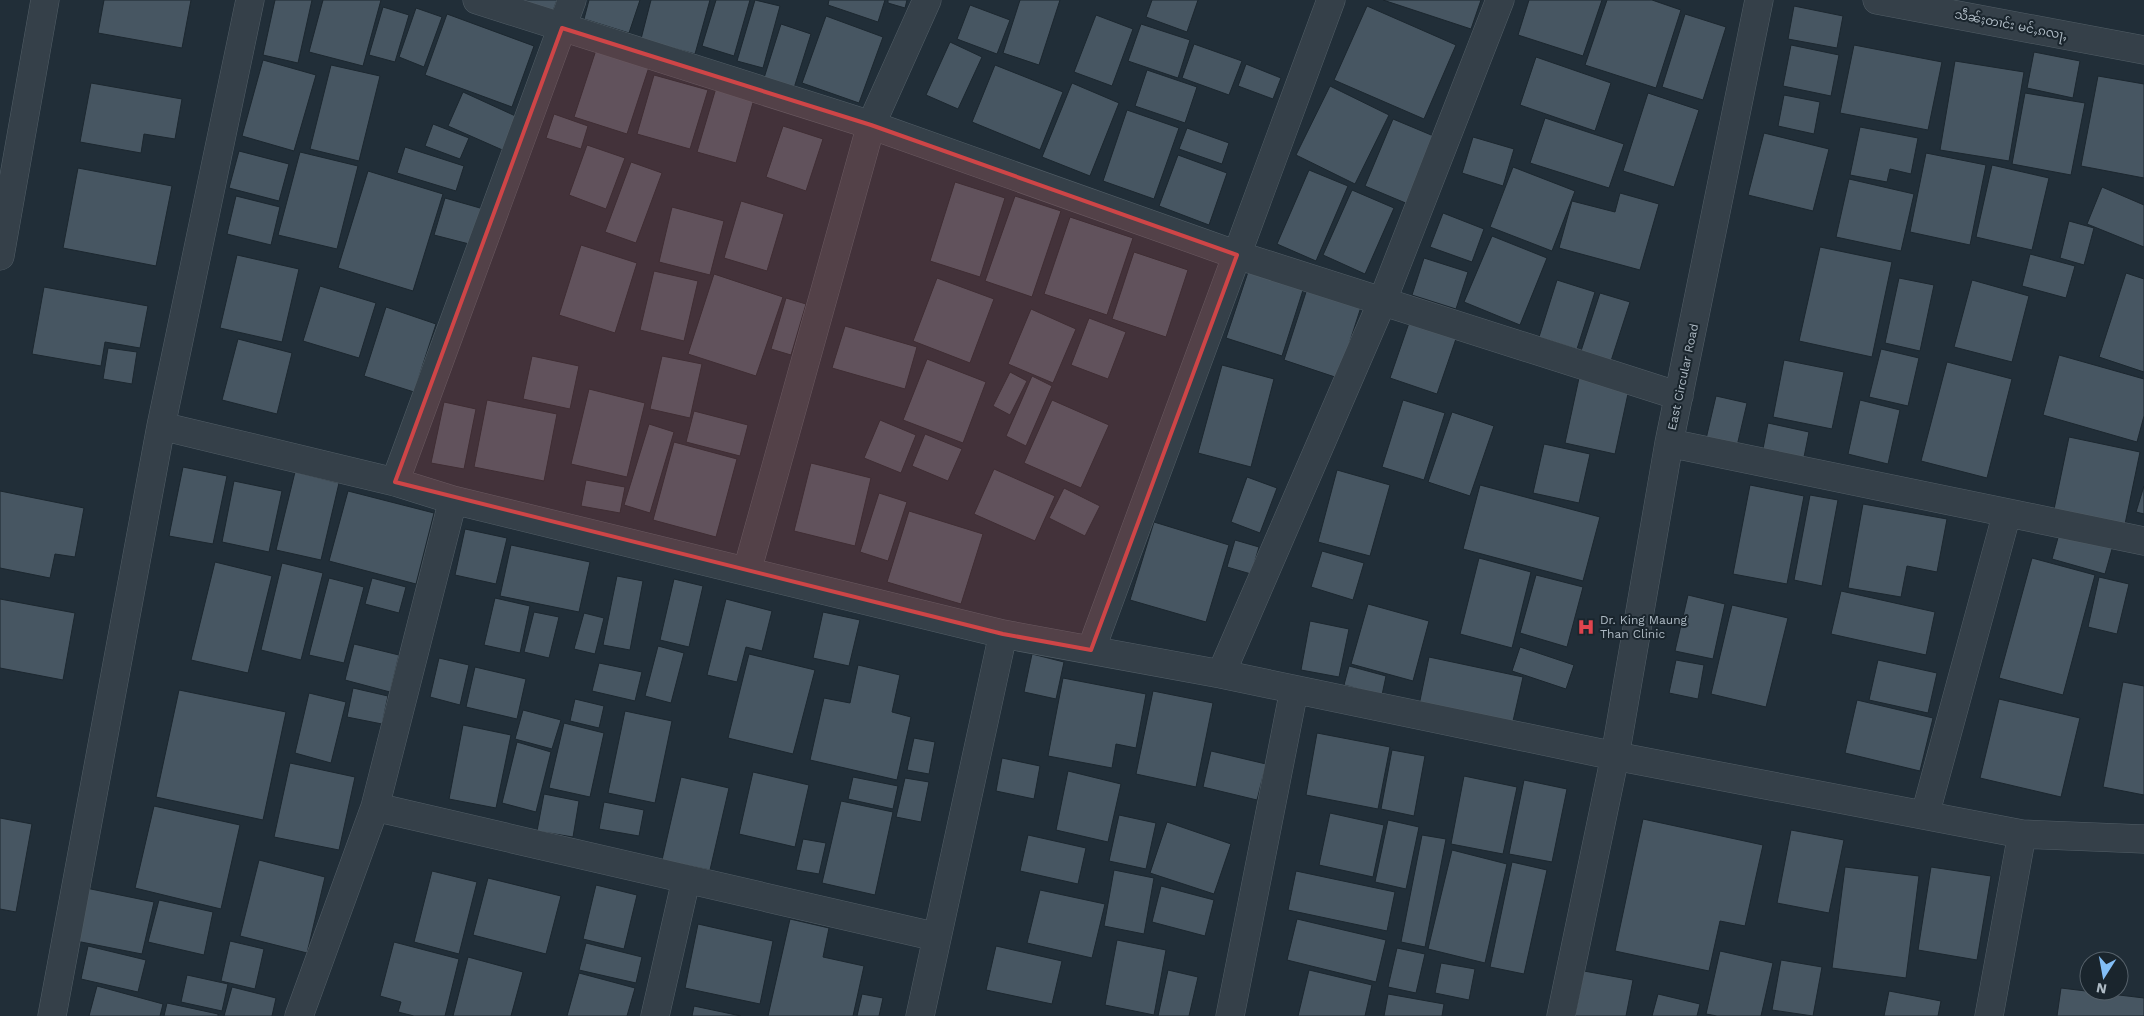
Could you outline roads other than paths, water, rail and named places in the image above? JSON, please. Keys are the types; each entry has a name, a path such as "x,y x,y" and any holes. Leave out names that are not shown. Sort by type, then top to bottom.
{"street":[{"path":"0,256 45,0"},
{"path":"52,1016 161,426 250,0"},
{"path":"477,0 871,125 1237,255 1679,396"},
{"path":"395,482 572,0"},
{"path":"747,571 871,125 927,0"},
{"path":"1090,650 1331,0"},
{"path":"1221,674 1382,302 1500,0"},
{"name":"East Circular Road","path":"1561,1016 1615,756 1669,443 1759,0"},
{"name":"သဵၼ်ႈတၢင်း မင်ႇၵလႃႇ","path":"1877,0 2144,50"},
{"path":"161,426 395,482 453,500 1003,634 1221,674 1615,756 2022,834 2144,840"},
{"path":"1669,443 2144,541"},
{"path":"299,1016 375,807 453,500"},
{"path":"1925,815 2007,513"},
{"path":"920,1016 1003,634"},
{"path":"1230,1016 1294,690"},
{"path":"375,807 937,937"},
{"path":"1989,1016 2022,834"},
{"path":"655,1016 686,880"}],"place":[{"name":"Dr. King Maung Than Clinic","path":"1586,627"}]}
